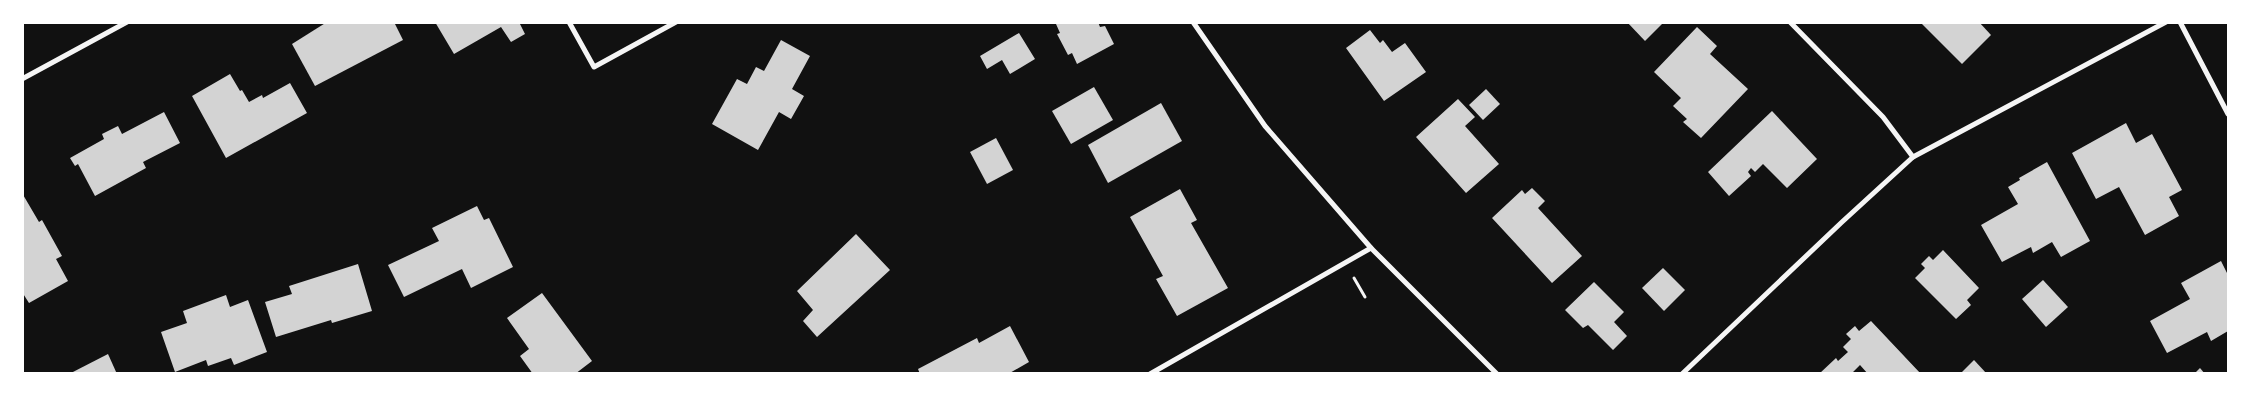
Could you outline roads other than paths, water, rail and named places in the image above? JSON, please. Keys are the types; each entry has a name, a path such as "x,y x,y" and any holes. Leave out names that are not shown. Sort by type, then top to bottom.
{"street":[{"path":"22,79 127,22"},
{"path":"569,22 594,67 676,22"},
{"path":"1194,22 1265,126 1370,248 1497,374"},
{"path":"1790,22 1883,117 1914,157"},
{"path":"1682,374 1842,222 1914,157 2166,22"},
{"path":"2180,22 2228,114"},
{"path":"1150,374 1370,248"}]}
